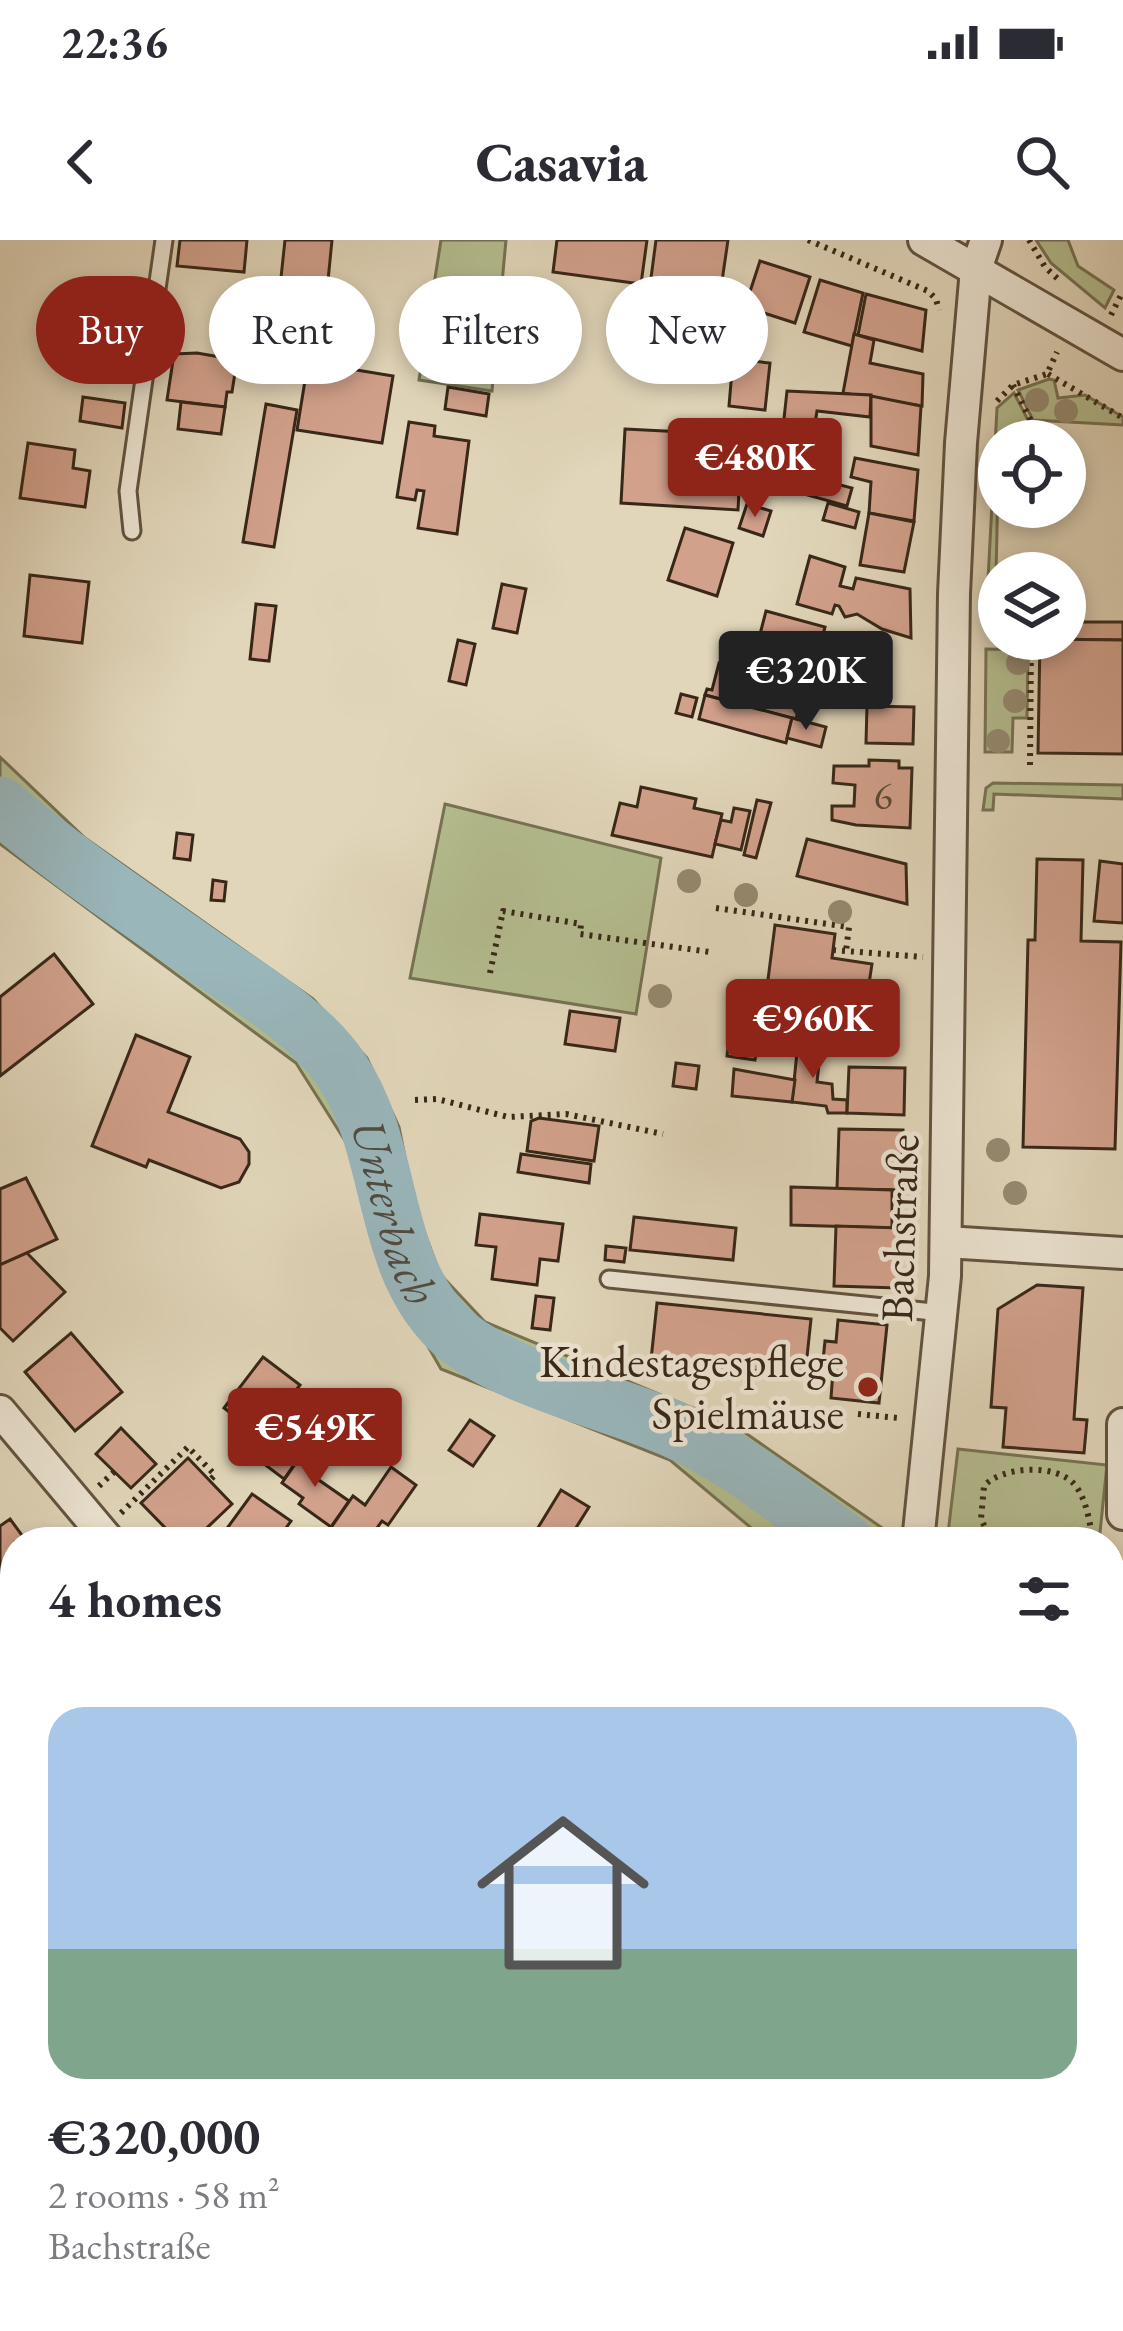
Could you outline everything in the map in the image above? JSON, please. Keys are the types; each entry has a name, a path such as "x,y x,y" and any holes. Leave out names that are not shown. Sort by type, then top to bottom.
{"street":[{"path":"924,240 975,250 1123,355"},
{"name":"Bachstraße","path":"920,1527 943,1312 954,594 975,250"},
{"path":"946,1242 1123,1253"},
{"path":"0,1411 97,1527"},
{"path":"1123,1424 1123,1514"}],"lane":[{"path":"132,531 128,491 164,240"},
{"path":"609,1280 943,1312"}],"path":[{"path":"808,240 928,291 939,308 938,330"},
{"path":"1047,374 1123,418"},
{"path":"1013,386 1030,420"},
{"path":"1030,765 1031,660"},
{"path":"716,908 849,927 846,951"},
{"path":"490,973 503,911 581,924 580,934 710,952"},
{"path":"833,950 951,957"},
{"path":"415,1100 437,1099 508,1117 566,1114 662,1134"},
{"path":"858,1414 932,1422"},
{"path":"114,1527 188,1447 214,1475 209,1481"},
{"path":"985,1527 981,1519 984,1486 999,1474 1016,1471 1070,1479 1079,1489 1089,1527"}],"green space":[{"path":"441,240 506,240 503,276 435,276"},
{"path":"1036,240 1068,240 1078,266 1114,290 1105,308 1051,263"},
{"path":"1054,380 1058,398 1085,395 1123,417 1123,425 1033,420 1018,390"},
{"path":"446,384 493,384 492,391"},
{"path":"1014,393 1028,420 996,420 997,408"},
{"path":"991,528 997,528 996,552 989,552"},
{"path":"986,660 1028,660 1027,718 1013,718 1012,752 985,752"},
{"path":"0,757 85,838 313,999 367,1058 399,1127 415,1207 440,1274 485,1322 734,1425 881,1527 750,1527 670,1460 441,1369 387,1275 354,1155 296,1063 0,844"},
{"path":"993,783 1123,785 1123,799 994,794 993,810 983,810 986,788"},
{"path":"445,804 661,858 636,1014 410,978"},
{"path":"958,1449 1107,1465 1101,1527 949,1527"}],"building":[{"path":"180,240 247,240 244,272 177,266"},
{"path":"285,240 332,240 328,276 281,276"},
{"path":"557,240 647,240 642,276 606,279 553,272"},
{"path":"656,240 728,240 723,276 651,276"},
{"path":"760,261 810,277 795,323 768,314 768,276 755,276"},
{"path":"820,280 863,293 852,346 804,332"},
{"path":"866,294 926,310 922,351 858,335"},
{"path":"854,334 874,340 870,363 923,374 922,406 843,393"},
{"path":"185,354 209,355 209,384 233,384 225,407 167,400 169,384 185,384"},
{"path":"375,373 393,376 382,443 297,430 304,384 375,384"},
{"path":"731,384 768,384 765,410 729,406"},
{"path":"448,387 489,394 486,416 445,409"},
{"path":"787,391 871,395 870,417 817,411 813,437 783,428"},
{"path":"871,396 921,406 918,455 871,446"},
{"path":"83,397 125,403 122,428 80,421"},
{"path":"181,402 225,407 221,434 178,429"},
{"path":"266,404 297,410 274,547 243,542"},
{"path":"409,422 435,426 434,436 469,441 457,534 418,528 424,491 417,490 415,500 397,497"},
{"path":"625,429 742,435 738,510 621,503"},
{"path":"28,443 75,450 73,468 90,471 85,507 20,498"},
{"path":"855,458 918,470 914,521 869,513 871,482 851,477"},
{"path":"779,469 852,488 847,506 775,486"},
{"path":"828,503 859,512 855,528 823,520"},
{"path":"747,504 771,511 763,536 739,528"},
{"path":"869,513 914,522 904,572 860,565"},
{"path":"685,528 733,543 717,596 668,580"},
{"path":"810,556 845,567 840,586 853,589 856,578 910,589 911,638 857,614 845,617 839,606 835,605 832,614 797,604"},
{"path":"30,575 89,582 82,643 24,636"},
{"path":"502,584 526,589 517,633 493,628"},
{"path":"256,604 276,606 269,661 250,659"},
{"path":"766,611 825,627 811,681 752,665"},
{"path":"1086,622 1123,622 1123,640 1086,640"},
{"path":"458,640 475,644 466,685 449,681"},
{"path":"1086,640 1123,640 1123,754 1038,753 1040,660 1086,660"},
{"path":"735,658 798,677 795,685 804,688 796,719 705,695 707,689 712,690 719,663 733,667"},
{"path":"681,694 697,698 692,717 676,713"},
{"path":"705,695 792,718 786,743 699,719"},
{"path":"867,706 914,707 913,744 866,743"},
{"path":"792,718 826,727 821,747 787,738"},
{"path":"869,760 899,761 899,768 912,768 910,828 832,820 832,806 854,806 855,785 833,783 834,766 869,766"},
{"path":"641,787 696,799 694,808 722,814 712,857 612,835 620,803 637,807"},
{"path":"757,800 771,803 756,858 744,855"},
{"path":"734,808 750,811 741,850 715,844 721,820 731,822"},
{"path":"177,833 193,835 190,860 174,858"},
{"path":"807,839 906,864 907,904 797,876"},
{"path":"1037,859 1083,860 1081,941 1121,942 1115,1149 1023,1147 1028,940 1035,940"},
{"path":"1100,861 1123,864 1123,923 1094,921"},
{"path":"213,880 226,882 224,901 211,900"},
{"path":"775,925 835,934 832,958 872,964 864,1016 765,1003"},
{"path":"54,954 93,1004 0,1076 0,997"},
{"path":"570,1011 620,1018 615,1051 565,1044"},
{"path":"730,1030 759,1034 755,1060 727,1056"},
{"path":"136,1035 190,1057 168,1112 240,1139 249,1152 249,1164 239,1182 221,1188 149,1160 146,1167 92,1146"},
{"path":"798,1042 821,1045 817,1082 832,1084 833,1099 847,1100 847,1113 828,1113 826,1106 792,1102"},
{"path":"676,1063 699,1066 696,1089 673,1086"},
{"path":"849,1067 905,1068 904,1115 847,1113"},
{"path":"734,1069 795,1080 792,1102 732,1096"},
{"path":"531,1121 599,1126 594,1161 527,1151"},
{"path":"839,1129 903,1130 902,1190 837,1189"},
{"path":"521,1154 591,1164 589,1183 518,1172"},
{"path":"26,1178 57,1239 0,1265 0,1189"},
{"path":"791,1187 892,1190 892,1228 791,1225"},
{"path":"480,1214 563,1224 558,1261 540,1259 537,1285 492,1279 496,1247 476,1245"},
{"path":"634,1217 736,1228 733,1260 630,1250"},
{"path":"836,1226 900,1228 898,1288 834,1286"},
{"path":"606,1246 626,1248 624,1262 605,1260"},
{"path":"27,1253 65,1292 13,1341 0,1328 0,1265"},
{"path":"1037,1285 1083,1288 1074,1419 1087,1420 1084,1453 1003,1447 1006,1408 991,1407 998,1309"},
{"path":"536,1296 554,1298 550,1330 532,1328"},
{"path":"657,1303 811,1319 805,1376 651,1360"},
{"path":"838,1320 887,1325 879,1403 831,1398 833,1371 822,1370 825,1341 836,1342"},
{"path":"71,1333 122,1392 75,1431 25,1372"},
{"path":"263,1357 300,1385 260,1436 224,1408"},
{"path":"298,1406 323,1424 284,1479 260,1461"},
{"path":"470,1420 494,1436 473,1466 449,1450"},
{"path":"121,1428 156,1464 131,1488 96,1454"},
{"path":"305,1450 325,1465 316,1478 349,1501 331,1527 299,1504 303,1498 282,1483"},
{"path":"188,1458 232,1504 208,1527 164,1527 141,1503"},
{"path":"391,1467 416,1485 388,1525 382,1521 378,1527 331,1527 353,1496 365,1505"},
{"path":"561,1490 589,1507 576,1527 538,1527"},
{"path":"252,1494 291,1521 287,1527 228,1527"}],"waterway":[{"name":"Unterbach","path":"0,805 103,885 282,1010 329,1054 359,1102 410,1270 448,1328 523,1374 694,1439 825,1527"}],"place":[{"name":"Kindestagespflege Spielmäuse","path":"868,1387"}]}
